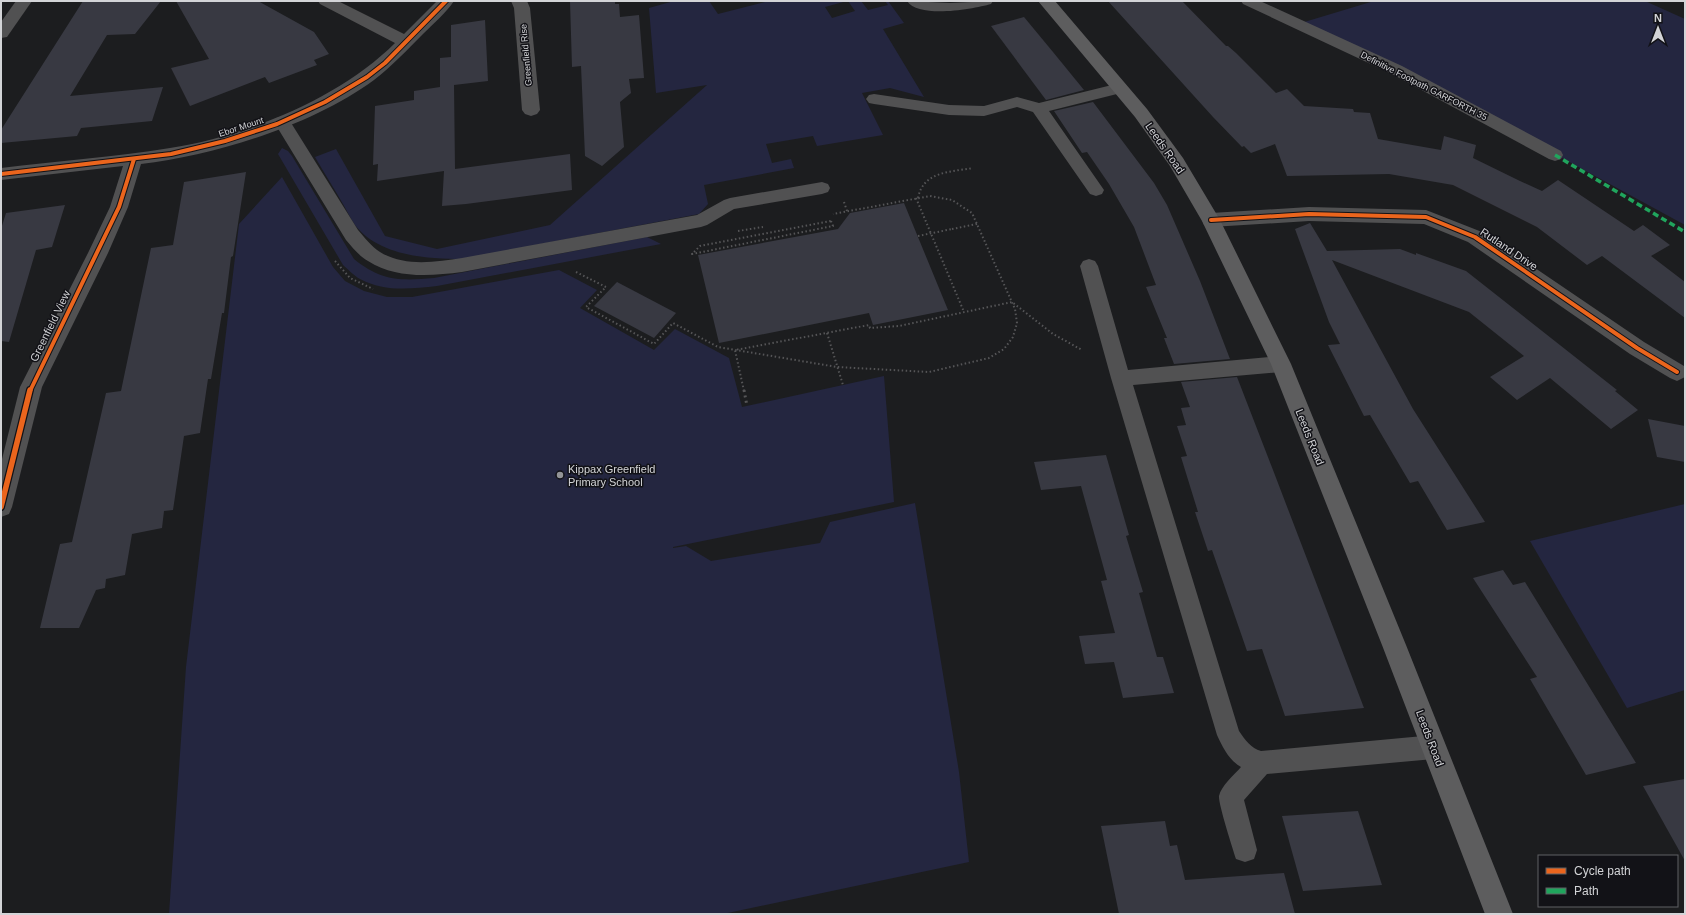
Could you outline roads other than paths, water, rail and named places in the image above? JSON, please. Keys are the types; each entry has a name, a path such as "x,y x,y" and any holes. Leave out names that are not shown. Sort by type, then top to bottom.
{"main road":[{"name":"Leeds Road","path":"1046,1 1120,88 1177,162 1211,220 1281,364 1499,914"}],"street":[{"path":"1,33 24,1"},
{"path":"326,1 407,42"},
{"name":"Ebor Mount","path":"1,174 171,154 252,133 282,122 347,90 385,63 446,1"},
{"name":"Greenfield Rise","path":"519,1 522,8 531,110"},
{"name":"Greenfield View","path":"1,507 31,387 98,253 119,207 134,159"},
{"name":"Rutland Drive","path":"1211,220 1309,214 1426,217 1475,237 1637,348 1677,372"}],"lane":[{"path":"914,1 943,7 959,7 986,1"},
{"name":"Definitive Footpath GARFORTH 35","path":"1248,1 1397,70 1555,155"},
{"path":"874,99 949,110 984,111 1017,102 1040,108 1120,88"},
{"path":"1040,108 1096,190"},
{"path":"282,122 352,235 364,250 383,261 407,268 434,269 462,265 700,221 730,204 822,188"},
{"path":"1089,266 1118,370 1229,735 1234,746 1241,754 1260,763 1434,747"},
{"path":"1118,370 1281,364"},
{"path":"1245,850 1231,797 1260,763"}],"place":[{"name":"Kippax Greenfield Primary School","path":"560,475"}]}
